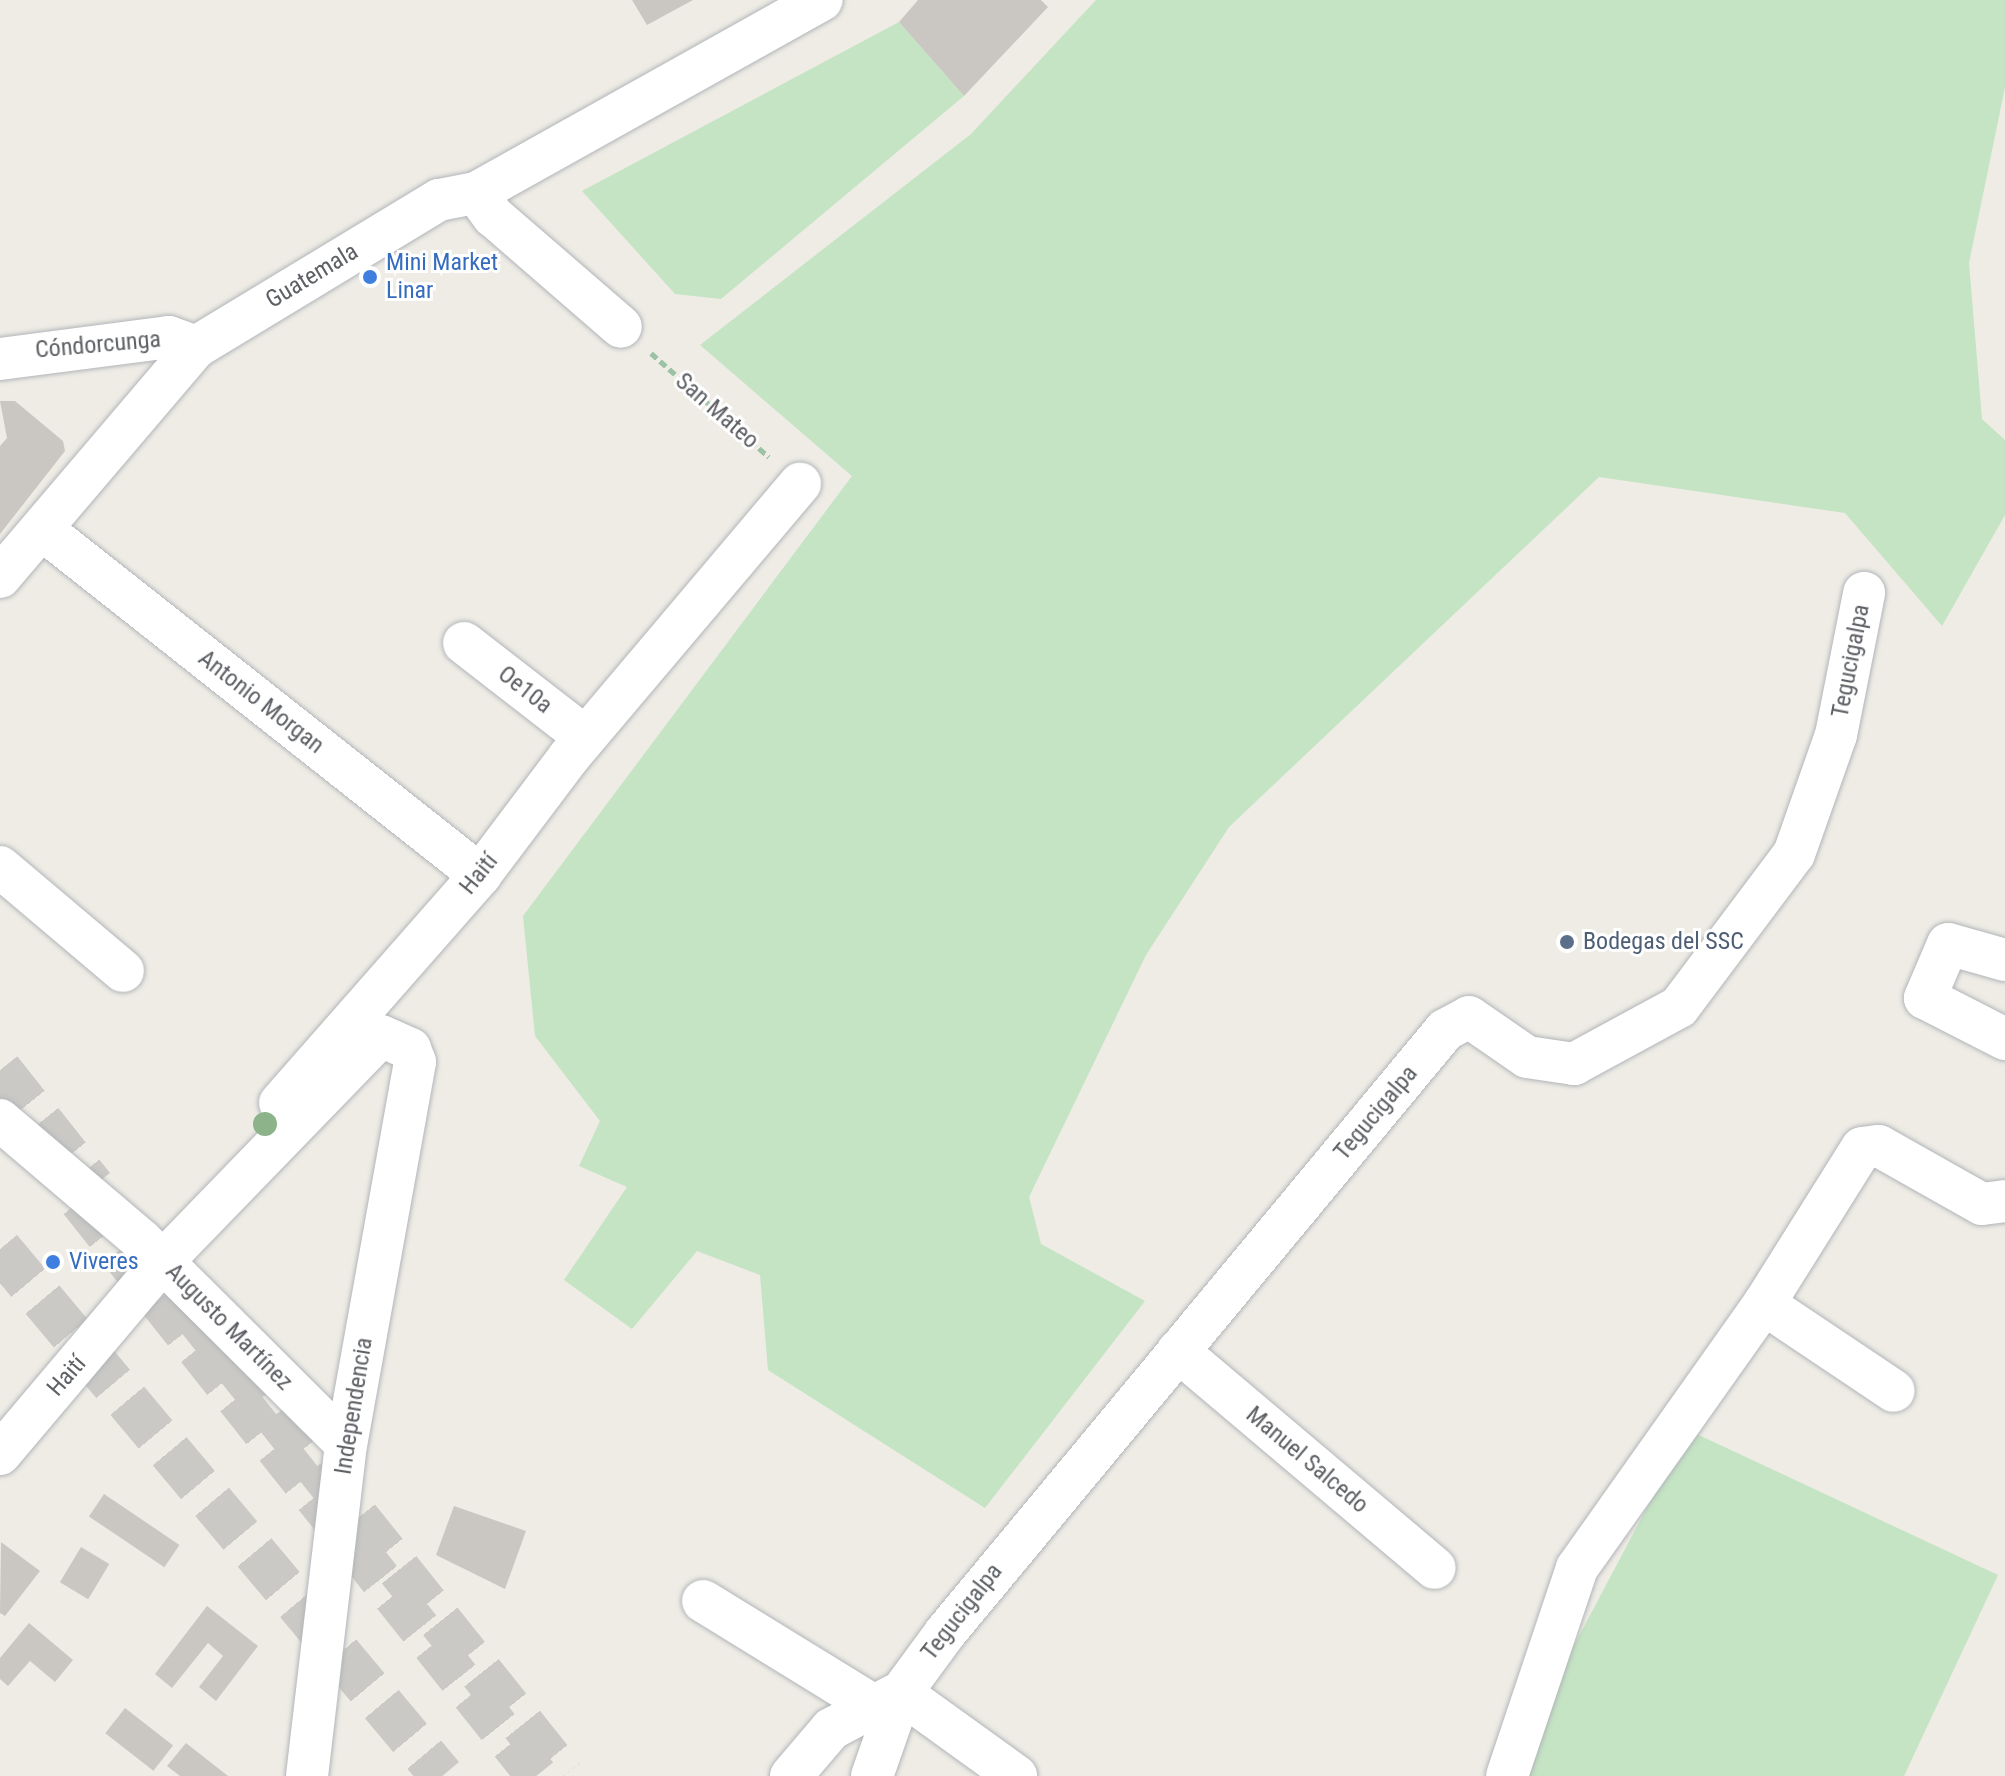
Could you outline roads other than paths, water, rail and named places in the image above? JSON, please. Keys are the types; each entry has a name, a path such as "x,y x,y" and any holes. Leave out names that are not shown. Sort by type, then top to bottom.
{"street":[{"name":"Guatemala","path":"0,577 196,347 439,200 476,193 822,0"},
{"path":"476,193 493,216 633,337"},
{"name":"Cóndorcunga","path":"0,359 169,337 196,347"},
{"name":"Haití","path":"163,1261 165,1234 480,875 585,737 800,484"},
{"name":"Antonio Morgan","path":"43,530 480,875"},
{"name":"Tegucigalpa","path":"872,1776 886,1699 1110,1425 1178,1351 1455,1021 1476,1020 1527,1057 1574,1064 1679,1007 1794,854 1836,735 1864,593"},
{"name":"Oe10a","path":"464,643 585,737"},
{"path":"0,867 123,971"},
{"path":"2005,960 1948,944 1925,998 2005,1039"},
{"name":"Haití","path":"0,1454 163,1261 381,1036 403,1043"},
{"name":"Independencia","path":"307,1776 346,1444 415,1062 403,1043"},
{"name":"Augusto Martínez","path":"0,1120 163,1261 346,1444"},
{"path":"1507,1776 1577,1568 1764,1304 1862,1148 1879,1146 1982,1204 2005,1201"},
{"path":"1764,1304 1894,1391"},
{"name":"Manuel Salcedo","path":"1178,1351 1435,1568"},
{"path":"703,1601 886,1699 1016,1776"},
{"path":"791,1776 831,1729 886,1699"}],"tunnel":[{"path":"0,1070 93,1187"},
{"path":"80,1201 537,1776"},
{"path":"0,1249 442,1776"},
{"path":"193,1312 564,1776"}],"place":[{"name":"Mini Market Linar","path":"370,277"},
{"name":"Bodegas del SSC","path":"1567,942"},
{"name":"Viveres","path":"53,1262"}]}
